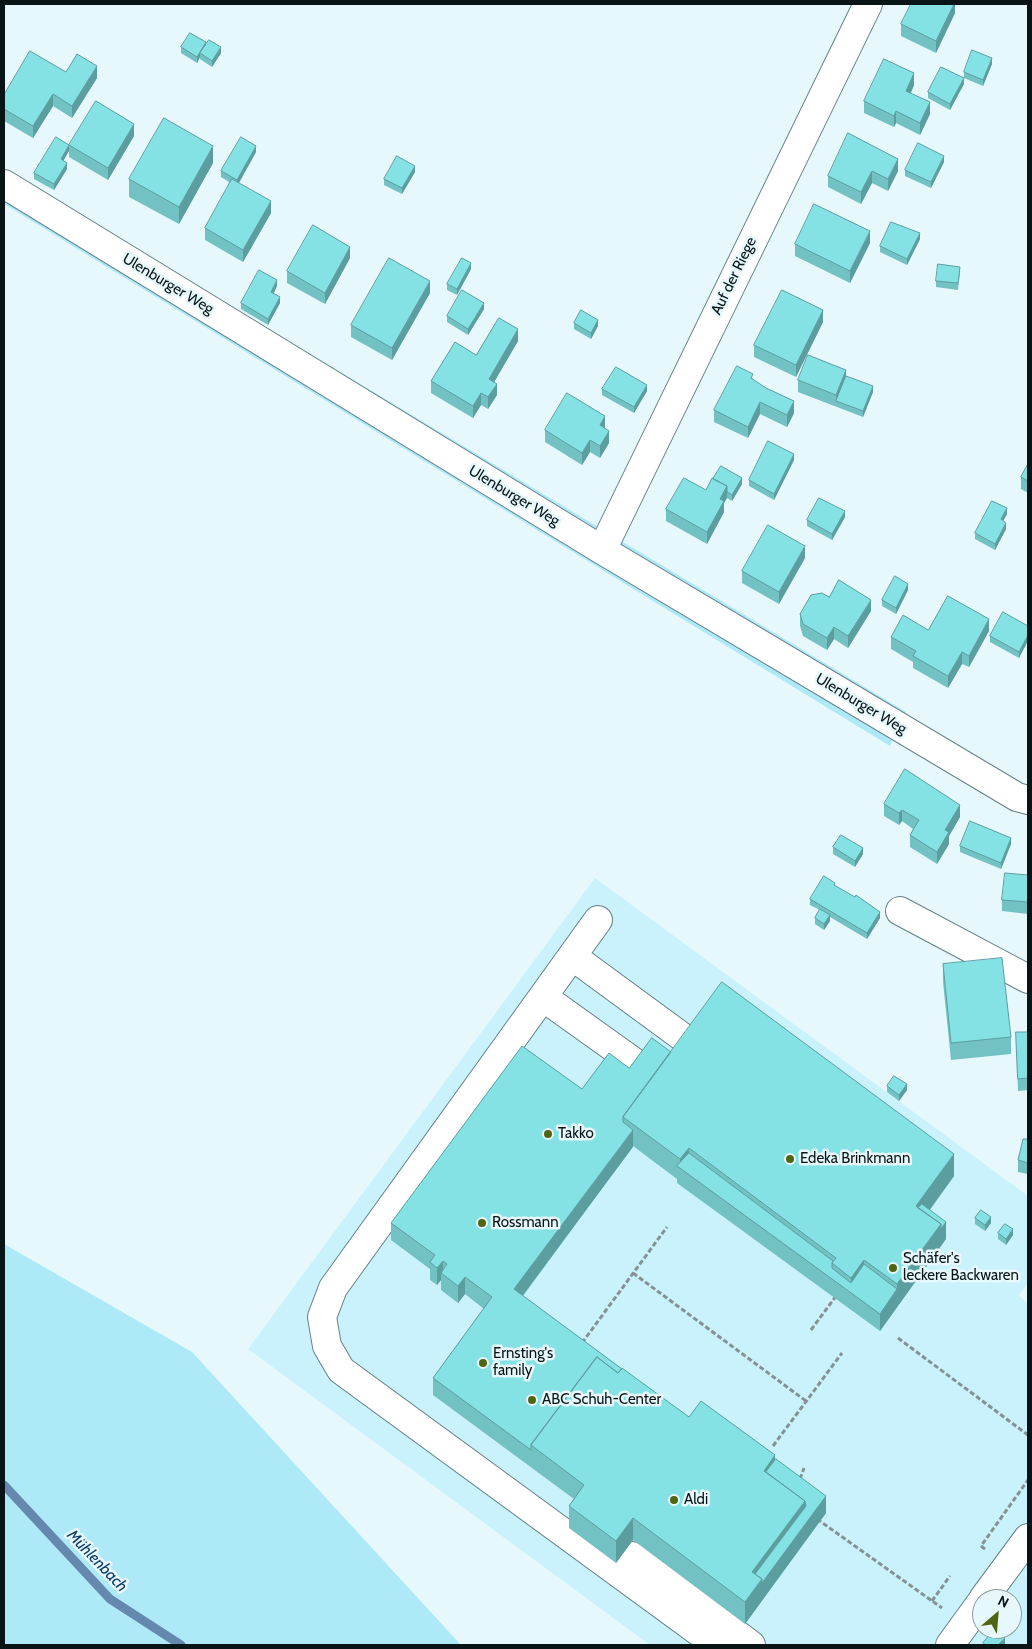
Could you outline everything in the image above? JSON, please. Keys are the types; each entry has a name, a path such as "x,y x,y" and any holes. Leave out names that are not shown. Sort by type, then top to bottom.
{"street":[{"name":"Auf der Riege","path":"602,550 868,4"},
{"name":"Ulenburger Weg","path":"4,184 602,550 1017,797 1028,800"},
{"path":"900,911 1028,979"},
{"path":"598,920 333,1288 322,1317 327,1346 341,1370 717,1645"},
{"path":"572,956 681,1036"},
{"path":"543,997 638,1065"},
{"path":"991,1589 1028,1538"},
{"path":"632,1556 751,1645"},
{"path":"957,1635 972,1615"}],"path":[{"path":"580,1345 667,1227"},
{"path":"633,1273 806,1401"},
{"path":"811,1330 840,1291"},
{"path":"898,1338 1028,1436"},
{"path":"773,1446 842,1353"},
{"path":"798,1484 804,1468"},
{"path":"815,1518 932,1601 957,1635"},
{"path":"932,1601 950,1576"}],"shaded area":[{"path":"4,170 906,712 890,746 4,204"},
{"path":"595,878 1028,1196 1028,1282 1019,1296 1028,1303 1028,1645 650,1645 248,1349"},
{"path":"4,1244 192,1352 461,1645 4,1645"}],"building":[{"path":"911,4 954,4 936,41 901,24"},
{"path":"190,33 206,42 197,57 181,47"},
{"path":"209,40 221,47 212,61 200,53"},
{"path":"972,50 992,58 983,80 964,72"},
{"path":"30,51 66,72 77,54 97,66 72,106 53,94 33,126 4,109 4,95"},
{"path":"884,59 914,73 906,91 930,102 920,123 896,111 894,116 864,101"},
{"path":"941,67 964,78 950,104 928,92"},
{"path":"96,101 134,124 108,168 69,145"},
{"path":"164,118 213,146 179,207 129,179"},
{"path":"848,133 898,159 888,179 872,171 861,192 828,176"},
{"path":"56,137 69,145 61,159 67,163 54,184 34,173"},
{"path":"241,137 256,146 237,180 221,171"},
{"path":"918,143 944,156 931,182 905,170"},
{"path":"397,156 415,166 402,188 384,179"},
{"path":"232,179 271,201 243,250 205,228"},
{"path":"814,204 870,231 850,271 795,244"},
{"path":"891,222 920,233 907,259 880,246"},
{"path":"313,225 350,247 325,293 287,271"},
{"path":"389,258 430,281 392,348 351,325"},
{"path":"462,258 471,263 457,289 447,284"},
{"path":"938,264 960,267 958,283 936,281"},
{"path":"259,270 277,280 271,292 280,297 268,319 241,303"},
{"path":"462,290 484,303 468,329 447,316"},
{"path":"782,290 823,310 796,365 754,345"},
{"path":"581,310 598,320 591,333 574,323"},
{"path":"499,318 518,329 489,379 497,384 488,397 481,393 473,406 431,381 455,342 476,355"},
{"path":"808,355 846,370 836,395 798,380"},
{"path":"737,366 753,374 751,378 766,388 794,401 787,415 760,402 748,427 714,410"},
{"path":"616,367 647,385 634,407 602,389"},
{"path":"846,376 873,386 863,411 836,401"},
{"path":"567,393 605,416 600,425 609,431 600,446 590,440 582,453 545,430"},
{"path":"768,441 794,454 774,494 749,480"},
{"path":"1028,464 1028,481 1021,477"},
{"path":"721,466 742,478 732,495 727,492 727,486 713,479"},
{"path":"684,478 706,490 712,478 727,486 720,499 724,501 707,532 666,509"},
{"path":"819,498 845,511 832,534 807,520"},
{"path":"992,501 1007,508 1001,519 1006,523 995,544 975,533"},
{"path":"768,525 805,546 779,592 742,571"},
{"path":"895,576 908,584 896,608 882,600"},
{"path":"839,580 871,600 848,636 834,627 827,638 803,624 800,614 811,595 822,593 829,597"},
{"path":"948,596 989,619 969,656 962,652 948,676 913,656 916,651 891,637 903,615 928,630"},
{"path":"1003,612 1028,626 1028,635 1019,652 990,636"},
{"path":"905,769 960,805 945,830 949,832 937,852 910,835 919,820 902,810 899,813 884,804"},
{"path":"970,821 1011,838 1001,863 960,846"},
{"path":"841,835 863,848 855,861 833,847"},
{"path":"1005,873 1028,875 1028,902 1002,900"},
{"path":"824,876 835,883 834,885 855,897 856,895 880,912 867,933 810,899"},
{"path":"820,909 830,915 824,924 815,918"},
{"path":"1002,958 1011,1037 951,1043 943,964"},
{"name":"Edeka Brinkmann","path":"722,982 954,1154 916,1206 941,1224 897,1284 864,1260 851,1278 832,1263 836,1258 689,1148 680,1159 623,1117"},
{"path":"1016,1032 1028,1032 1028,1078 1018,1079"},
{"path":"652,1038 671,1052 623,1117 623,1122 633,1130 514,1289 622,1369 618,1373 597,1357 531,1445 531,1450 433,1378 492,1297 465,1277 458,1286 441,1273 447,1264 443,1261 437,1268 430,1262 435,1255 391,1223 522,1046 582,1089 609,1053 629,1068"},
{"path":"894,1076 907,1084 899,1095 887,1086"},
{"path":"1028,1133 1028,1163 1018,1160 1023,1139 1027,1139"},
{"path":"689,1153 833,1261 832,1268 851,1283 864,1264 897,1289 880,1314 677,1166"},
{"path":"922,1204 946,1222 941,1229 941,1224 918,1208"},
{"path":"981,1210 991,1217 985,1225 975,1218"},
{"path":"1005,1224 1013,1229 1006,1239 998,1233"},
{"name":"Aldi","path":"597,1357 618,1373 622,1368 689,1417 701,1401 775,1455 764,1471 805,1501 752,1572 762,1579 745,1602 633,1518 616,1541 569,1506 584,1485 531,1445"},
{"path":"776,1459 826,1496 762,1583 762,1579 755,1574 806,1506 805,1501 766,1472"},
{"path":"986,1639 1004,1639 998,1645 986,1645 983,1643"}],"waterway":[{"name":"Mühlenbach","path":"4,1485 110,1599 181,1645"}],"place":[{"name":"Takko","path":"548,1134"},
{"name":"Edeka Brinkmann","path":"790,1159"},
{"name":"Rossmann","path":"482,1223"},
{"name":"Schäfer's leckere Backwaren","path":"893,1268"},
{"name":"Ernsting's family","path":"483,1363"},
{"name":"ABC Schuh-Center","path":"532,1400"},
{"name":"Aldi","path":"674,1500"}]}
